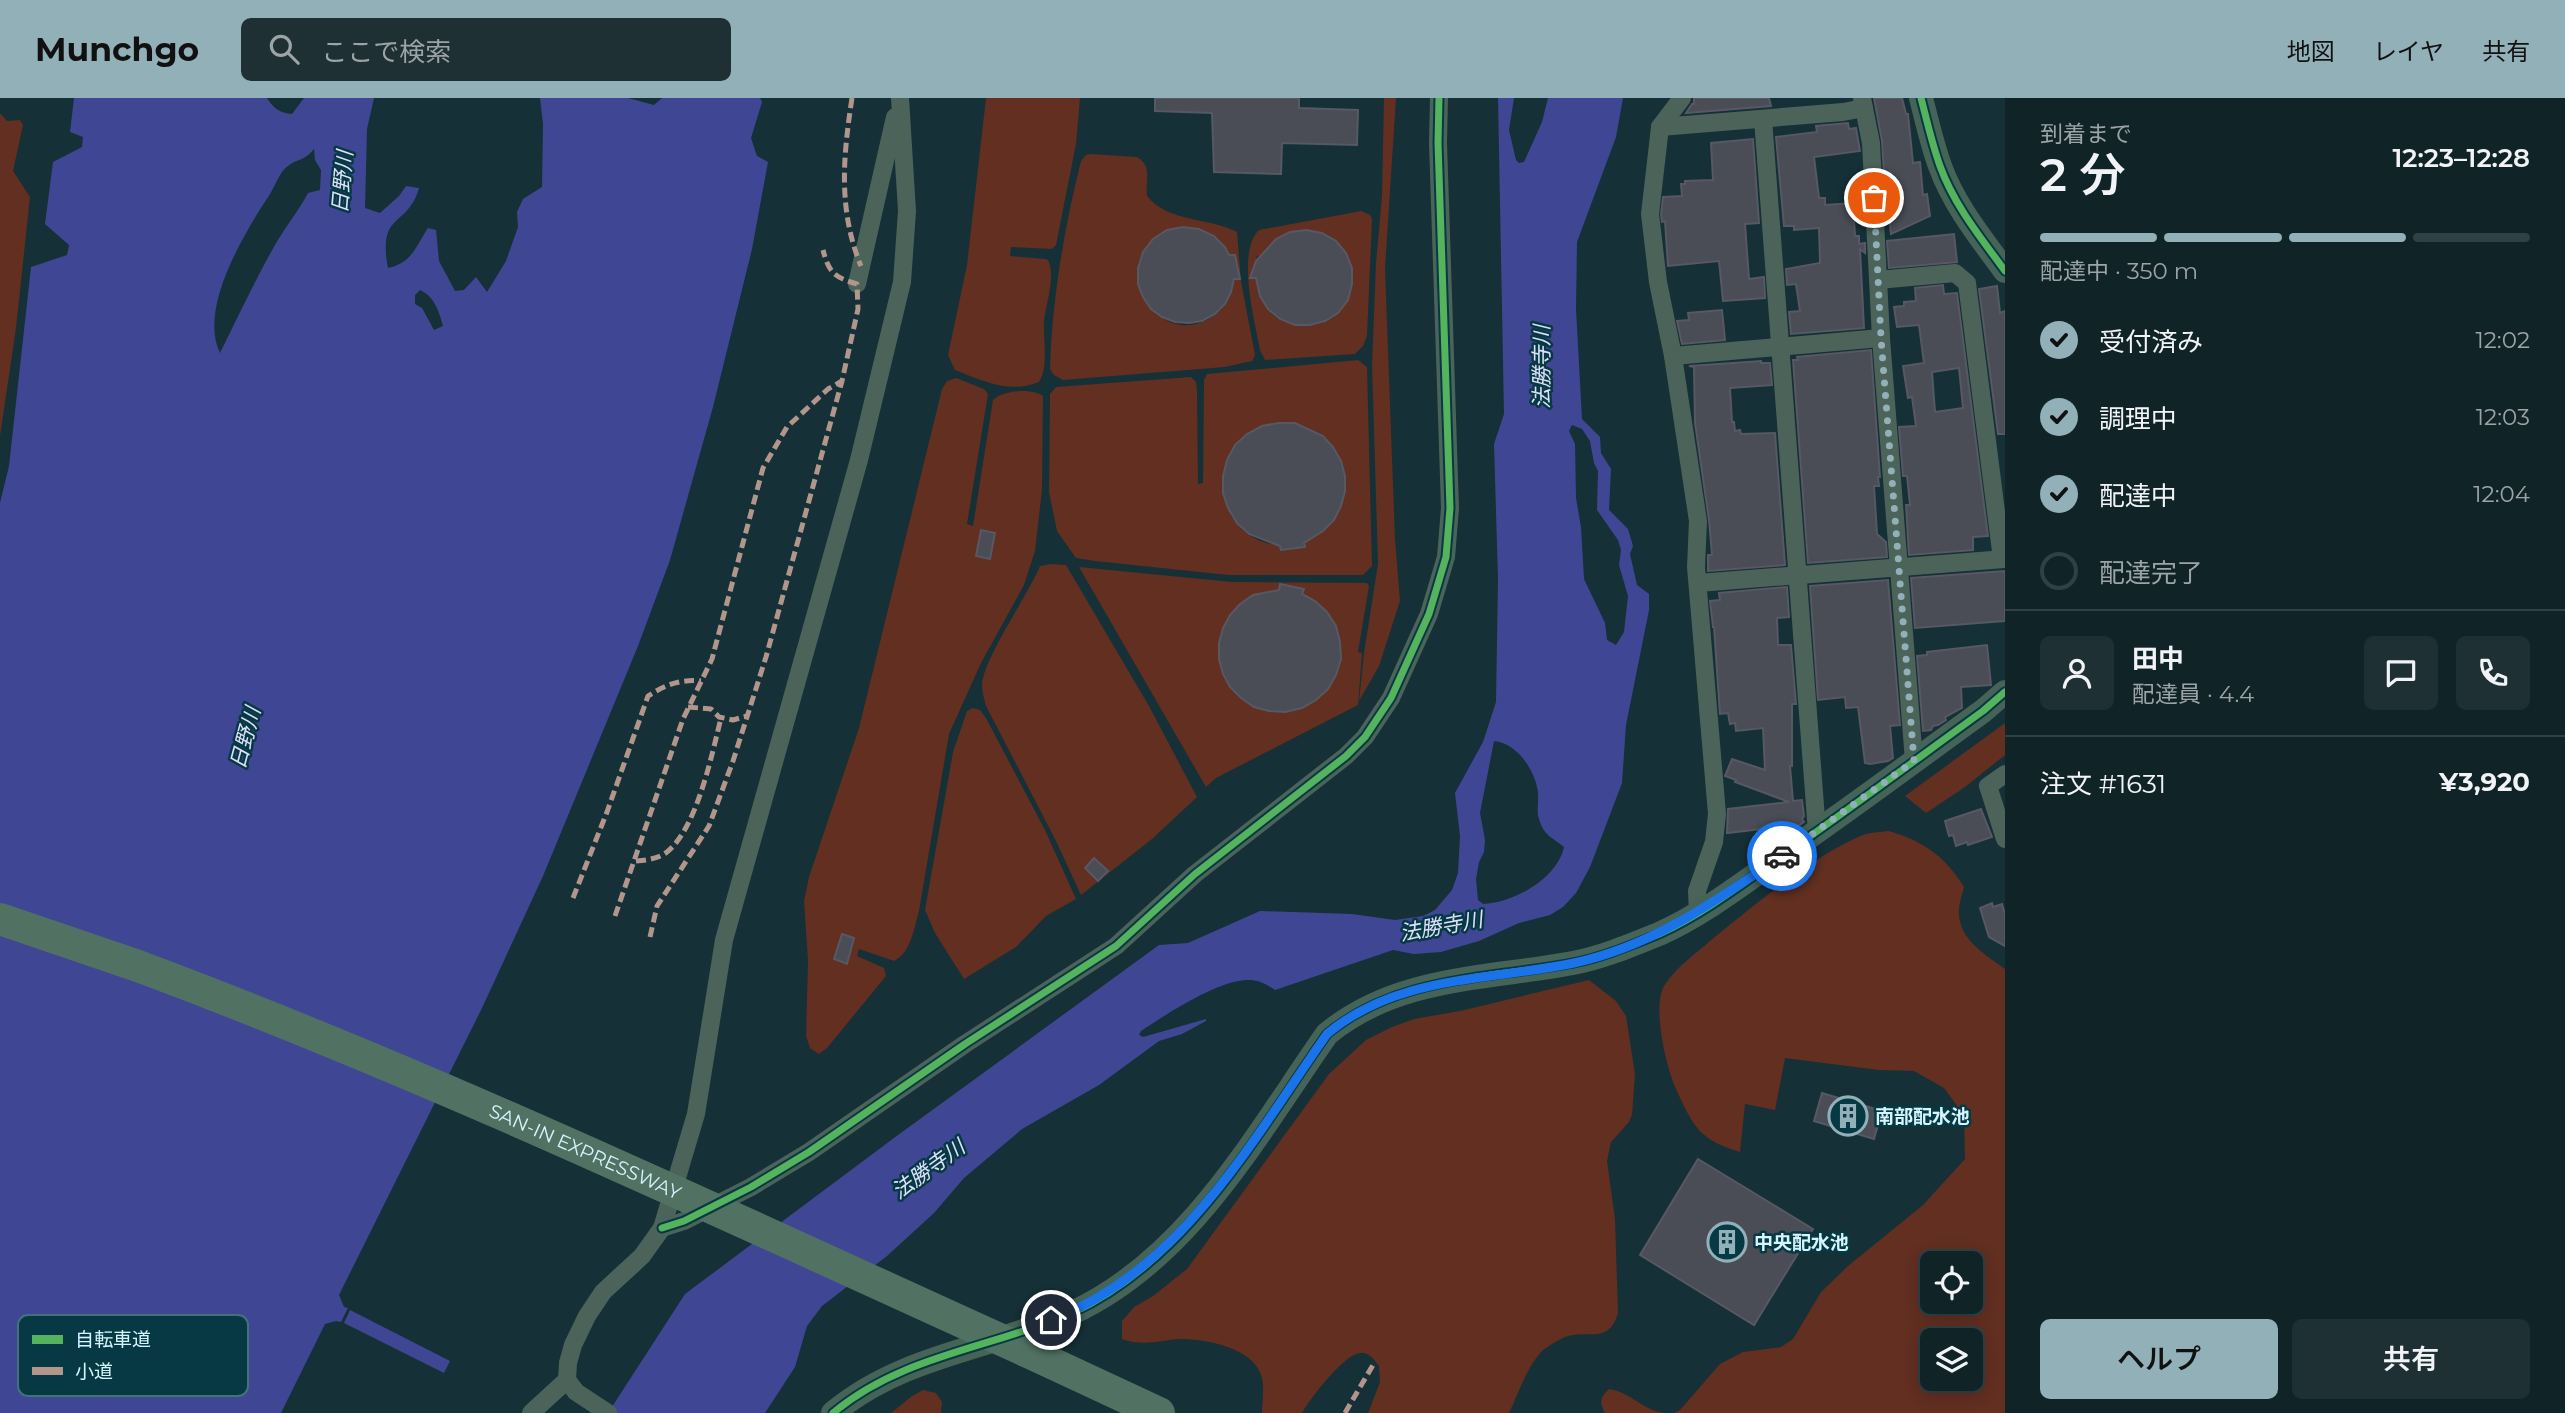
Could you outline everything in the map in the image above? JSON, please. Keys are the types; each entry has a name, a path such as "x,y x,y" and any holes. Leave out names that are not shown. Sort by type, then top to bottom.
{"highway":[{"name":"SAN-IN EXPRESSWAY","path":"0,919 137,966 310,1034 556,1140 1025,1357 1132,1413"},
{"name":"SAN-IN EXPRESSWAY","path":"0,929 134,975 307,1043 1159,1413"}],"main road":[{"path":"1921,98 1947,184 1966,218 2005,271"},
{"path":"833,1413 877,1382 934,1357 1029,1329 1073,1312 1126,1281 1176,1238 1225,1180 1327,1034 1349,1015 1384,999 1430,985 1576,963 1658,933 1698,913 1817,832 1983,712 2005,692"}],"street":[{"path":"857,284 900,98"},
{"path":"608,1413 571,1386 568,1363 573,1345 587,1316 603,1292 642,1256 662,1228 696,1114 724,940 859,460 902,282 906,211 900,98"},
{"path":"662,1228 695,1216 809,1152 965,1044 1116,946 1195,874 1346,756 1377,720 1391,698 1429,614 1448,541 1450,508 1438,143 1439,98"},
{"path":"1682,98 1660,127 1650,214 1658,282 1673,356 1698,521 1696,567 1717,814 1714,842 1697,891 1698,913"},
{"path":"1660,127 1843,112 1863,103 1871,143 1881,338 1914,761"},
{"path":"1763,119 1817,832"},
{"path":"1698,583 2004,559 1967,284 1955,273 1878,280"},
{"path":"1673,356 1881,338"},
{"path":"2005,774 1988,786 2005,839"},
{"path":"531,1413 571,1386"}],"shaded area":[{"path":"986,98 1080,98 1076,144 1056,245 1052,249 1011,247 1010,256 1048,260 1051,274 1044,321 1045,353 1042,376 1039,382 1017,387 996,385 955,370 948,355 967,265"},
{"path":"1384,98 1396,98 1385,269 1395,539 1400,601 1379,666 1359,701 1378,564 1372,365 1382,195"},
{"path":"0,113 7,121 20,120 23,125 13,171 30,197 16,328 0,436"},
{"path":"1086,155 1137,157 1147,169 1147,196 1156,205 1178,215 1237,232 1241,281 1255,355 1252,361 1225,367 1063,380 1054,375 1050,369 1051,343 1060,264 1081,161","holes":["1183,226 1211,234 1222,242 1230,255 1235,255 1239,274 1221,310 1193,325 1172,323 1155,312 1142,295 1137,275 1141,255 1156,238"]},
{"path":"1361,211 1370,215 1367,336 1363,346 1355,354 1265,360 1254,323 1248,270 1252,240 1259,230","holes":["1306,230 1331,240 1346,255 1352,273 1350,292 1342,308 1327,321 1308,326 1285,322 1273,315 1259,292 1257,278 1252,278 1257,256 1261,257 1270,245 1292,232"]},
{"path":"1358,360 1367,367 1372,566 1363,575 1228,575 1076,558 1057,531 1049,492 1050,394 1056,387 1191,377 1196,382 1197,391 1198,484 1203,483 1204,380 1207,374","holes":["1278,422 1293,424 1320,435 1339,455 1344,468 1343,499 1334,519 1324,530 1305,541 1276,545 1252,537 1235,521 1225,500 1223,476 1230,454 1248,435"]},
{"path":"956,378 984,389 988,394 967,524 973,526 993,400 1003,394 1018,391 1043,396 1042,490 1035,551 1024,585 981,663 949,734 919,911 911,939 904,952 894,961 859,949 857,956 884,968 886,976 827,1048 819,1054 810,1048 806,1036 808,961 804,901 809,877 859,728 942,389 947,381"},
{"path":"1066,565 1149,706 1197,797 1152,839 1081,895 986,706 982,688 990,660 1040,566"},
{"path":"1079,567 1232,582 1367,583 1369,586 1358,652 1362,653 1358,705 1216,778 1206,787"},
{"path":"973,708 980,710 986,718 1045,830 1076,899 1046,916 1016,947 964,979 935,933 925,910 953,752 967,711"},
{"path":"2005,723 2005,755 1965,787 1926,813 1905,796"},
{"path":"1889,831 1901,835 1923,845 1941,858 1964,887 1959,912 1964,932 1983,953 2005,969 2005,1413 1674,1413 1680,1410 1720,1364 1743,1352 1781,1347 1793,1339 1821,1292 1848,1266 1923,1205 1965,1159 1964,1115 1944,1088 1914,1071 1879,1070 1785,1058 1775,1110 1745,1104 1740,1152 1715,1142 1699,1130 1687,1113 1668,1067 1659,1008 1664,986 1679,967 1804,868 1844,844 1873,833"},
{"path":"1589,980 1616,1001 1626,1016 1635,1074 1632,1115 1611,1142 1607,1161 1615,1219 1618,1313 1614,1323 1603,1333 1565,1337 1542,1351 1527,1373 1509,1413 1368,1413 1380,1382 1379,1366 1370,1356 1362,1353 1355,1354 1338,1367 1302,1413 1262,1413 1261,1375 1249,1358 1239,1352 1215,1343 1191,1339 1144,1343 1122,1339 1122,1321 1134,1307 1153,1296 1187,1269 1329,1074 1366,1040 1414,1019 1460,1011"},
{"path":"1609,1389 1664,1413 1605,1413 1601,1400"},
{"path":"923,1390 936,1393 942,1402 941,1413 891,1413 912,1396"}],"water":[{"name":"日野川","path":"74,98 267,98 277,109 292,114 304,98 374,98 367,129 365,208 380,213 406,186 419,188 414,201 390,228 386,250 388,268 408,258 428,228 436,230 439,261 455,291 464,290 476,277 487,292 506,261 518,227 517,212 523,199 542,187 543,124 540,98 628,98 654,105 662,98 760,98 762,102 751,138 757,156 768,162 752,249 713,407 670,560 638,646 543,876 482,1008 339,1295 344,1307 348,1308 341,1322 325,1324 281,1413 0,1413 0,503 9,466 31,267 67,255 69,245 45,224 53,162 82,147 83,137 70,132","holes":["314,149 315,160 321,170 320,190 308,193 279,238 220,353 215,335 215,315 227,271 237,249 285,168","420,290 438,310 443,326 434,330 422,308 415,304 415,295"]},
{"name":"法勝寺川","path":"1498,98 1514,98 1509,130 1519,163 1524,162 1542,122 1548,98 1623,98 1616,137 1577,242 1576,309 1582,419 1600,437 1601,453 1611,469 1609,510 1628,529 1633,546 1630,554 1637,585 1649,594 1649,610 1626,725 1622,783 1590,867 1576,893 1563,907 1550,915 1519,923 1479,941 1441,952 1414,954 1393,950 1275,990 1257,981 1238,981 1194,999 1141,1031 1139,1035 1143,1037 1206,1021 1182,1034 1159,1041 1099,1085 1022,1129 964,1178 934,1213 887,1256 822,1306 807,1326 795,1367 765,1413 608,1413 685,1294 1159,945 1188,943 1260,911 1352,914 1395,920 1423,916 1435,910 1452,890 1458,873 1460,836 1455,793 1483,742 1496,702 1498,579 1494,444 1504,414","holes":["1572,425 1582,429 1590,441 1598,471 1597,510 1618,540 1621,550 1619,565 1628,596 1624,632 1616,645 1607,640 1605,623 1584,579 1581,527 1576,498 1575,444 1569,431","1494,741 1510,747 1524,759 1536,784 1541,825 1549,836 1564,847 1553,869 1532,887 1507,899 1483,904 1478,900 1476,879 1485,840 1480,813"]},
{"path":"350,1310 450,1361 444,1373 344,1323"}],"building":[{"path":"1155,98 1299,98 1299,108 1358,110 1357,145 1282,143 1281,174 1214,172 1212,113 1155,111"},
{"path":"1694,98 1769,98 1771,106 1686,113 1694,104"},
{"path":"1874,98 1902,98 1908,114 1913,163 1920,162 1923,195 1927,194 1930,216 1891,234 1886,208 1882,141"},
{"path":"1848,123 1849,129 1856,128 1860,151 1814,157 1819,198 1825,198 1825,205 1853,203 1855,236 1859,236 1859,244 1865,243 1865,253 1860,249 1864,328 1791,334 1789,312 1800,311 1796,284 1787,285 1786,269 1820,263 1819,228 1794,230 1794,226 1784,226 1776,137 1817,132 1816,126"},
{"path":"1753,139 1759,223 1745,224 1749,279 1764,277 1765,298 1723,301 1719,261 1668,266 1665,221 1662,222 1661,214 1663,197 1682,196 1681,184 1685,184 1685,181 1713,180 1711,143"},
{"path":"1183,227 1199,229 1214,236 1229,255 1235,255 1240,279 1234,279 1225,304 1215,314 1202,321 1189,323 1175,322 1151,309 1138,284 1138,268 1143,252 1153,239 1167,230"},
{"path":"1306,230 1322,233 1336,241 1346,253 1352,268 1352,284 1348,300 1338,313 1325,321 1295,325 1280,319 1268,309 1260,296 1256,278 1250,278 1256,261 1276,239 1290,232"},
{"path":"1954,234 1957,262 1889,268 1887,241"},
{"path":"1943,285 1944,294 1957,293 1988,536 1973,537 1973,550 1909,555 1906,505 1910,505 1907,476 1903,476 1899,427 1916,426 1912,397 1908,398 1903,366 1924,363 1919,325 1897,327 1894,307 1904,306 1904,302 1916,301 1915,288","holes":["1959,368 1963,408 1935,412 1932,372"]},
{"path":"1997,286 2000,313 2005,311 2005,434 1998,434 1979,289"},
{"path":"1722,310 1725,340 1682,344 1677,321 1689,320 1688,313"},
{"path":"1871,350 1880,477 1879,486 1874,486 1877,534 1886,542 1887,557 1808,563 1793,360 1798,360 1797,357"},
{"path":"1761,361 1770,363 1772,385 1730,388 1732,422 1735,431 1740,430 1741,434 1775,433 1785,565 1708,571 1708,555 1712,555 1709,520 1695,423 1694,367 1689,366"},
{"path":"1295,423 1323,436 1341,461 1345,476 1345,491 1334,520 1304,543 1305,547 1281,550 1280,546 1249,534 1237,523 1223,493 1227,460 1235,445 1262,426"},
{"path":"981,530 995,533 990,559 976,556"},
{"path":"2005,571 2005,621 1915,628 1911,578"},
{"path":"1888,580 1900,725 1890,726 1893,758 1870,764 1865,763 1858,707 1846,708 1845,697 1818,700 1810,586"},
{"path":"1280,584 1304,589 1302,594 1327,612 1336,626 1341,659 1328,689 1302,708 1285,712 1254,707 1241,698 1230,687 1219,659 1219,643 1230,615 1253,595 1279,590"},
{"path":"1787,587 1789,617 1777,618 1778,645 1791,645 1796,704 1792,704 1790,766 1793,801 1802,800 1804,822 1769,847 1770,828 1727,833 1728,809 1789,802 1725,776 1732,759 1765,770 1763,728 1736,731 1735,723 1730,724 1728,713 1720,714 1710,601 1720,600 1719,593"},
{"path":"1987,645 1991,685 1961,687 1962,708 1945,717 1946,720 1933,726 1931,730 1923,731 1917,656 1927,655 1927,652"},
{"path":"1981,809 1992,837 1956,846 1953,835 1949,836 1945,821"},
{"path":"1094,858 1108,871 1098,881 1085,868"},
{"path":"1992,903 1993,907 2002,904 2005,914 2005,946 1989,937 1980,908"},
{"path":"842,934 854,938 847,964 834,959"},
{"name":"南部配水池","path":"1822,1093 1882,1111 1874,1139 1814,1121"},
{"name":"中央配水池","path":"1698,1159 1813,1229 1754,1325 1640,1255"}],"marked path":[{"path":"852,98 844,183 849,224 861,266"},
{"path":"650,937 657,906 709,826 733,761 766,657 842,381 858,309 857,284 834,273 823,250"},
{"path":"615,916 683,719 712,659 763,468 787,427 828,389 842,381"},
{"path":"573,898 648,696 673,684 701,681"},
{"path":"688,707 711,709 719,717 733,720 747,716"},
{"path":"636,861 656,858 667,852 687,826 702,790 721,718"},
{"path":"1345,1413 1373,1365"}],"cycle path":[{"path":"662,1228 684,1221 751,1187 809,1152 965,1044 1116,946 1195,874 1346,756 1365,737 1391,698 1429,614 1446,557 1450,508 1438,143 1439,98"},
{"path":"1921,98 1946,180 1969,221 2005,271"},
{"path":"833,1413 860,1393 888,1378 948,1354 1042,1325 1072,1313 1114,1290 1151,1261 1185,1228 1246,1152 1327,1034 1354,1015 1413,990 1476,977 1573,963 1616,951 1659,934 1719,900 1828,824 2005,692"}],"way so far":[{"path":"1782,856 1914,761 1881,338 1874,198"}],"place":[{"name":"南部配水池","path":"1848,1116"},
{"name":"中央配水池","path":"1727,1242"}],"route":[{"path":"1051,1320 1073,1312 1126,1281 1176,1238 1225,1180 1327,1034 1349,1015 1384,999 1430,985 1576,963 1617,949 1698,913 1782,856"}]}
